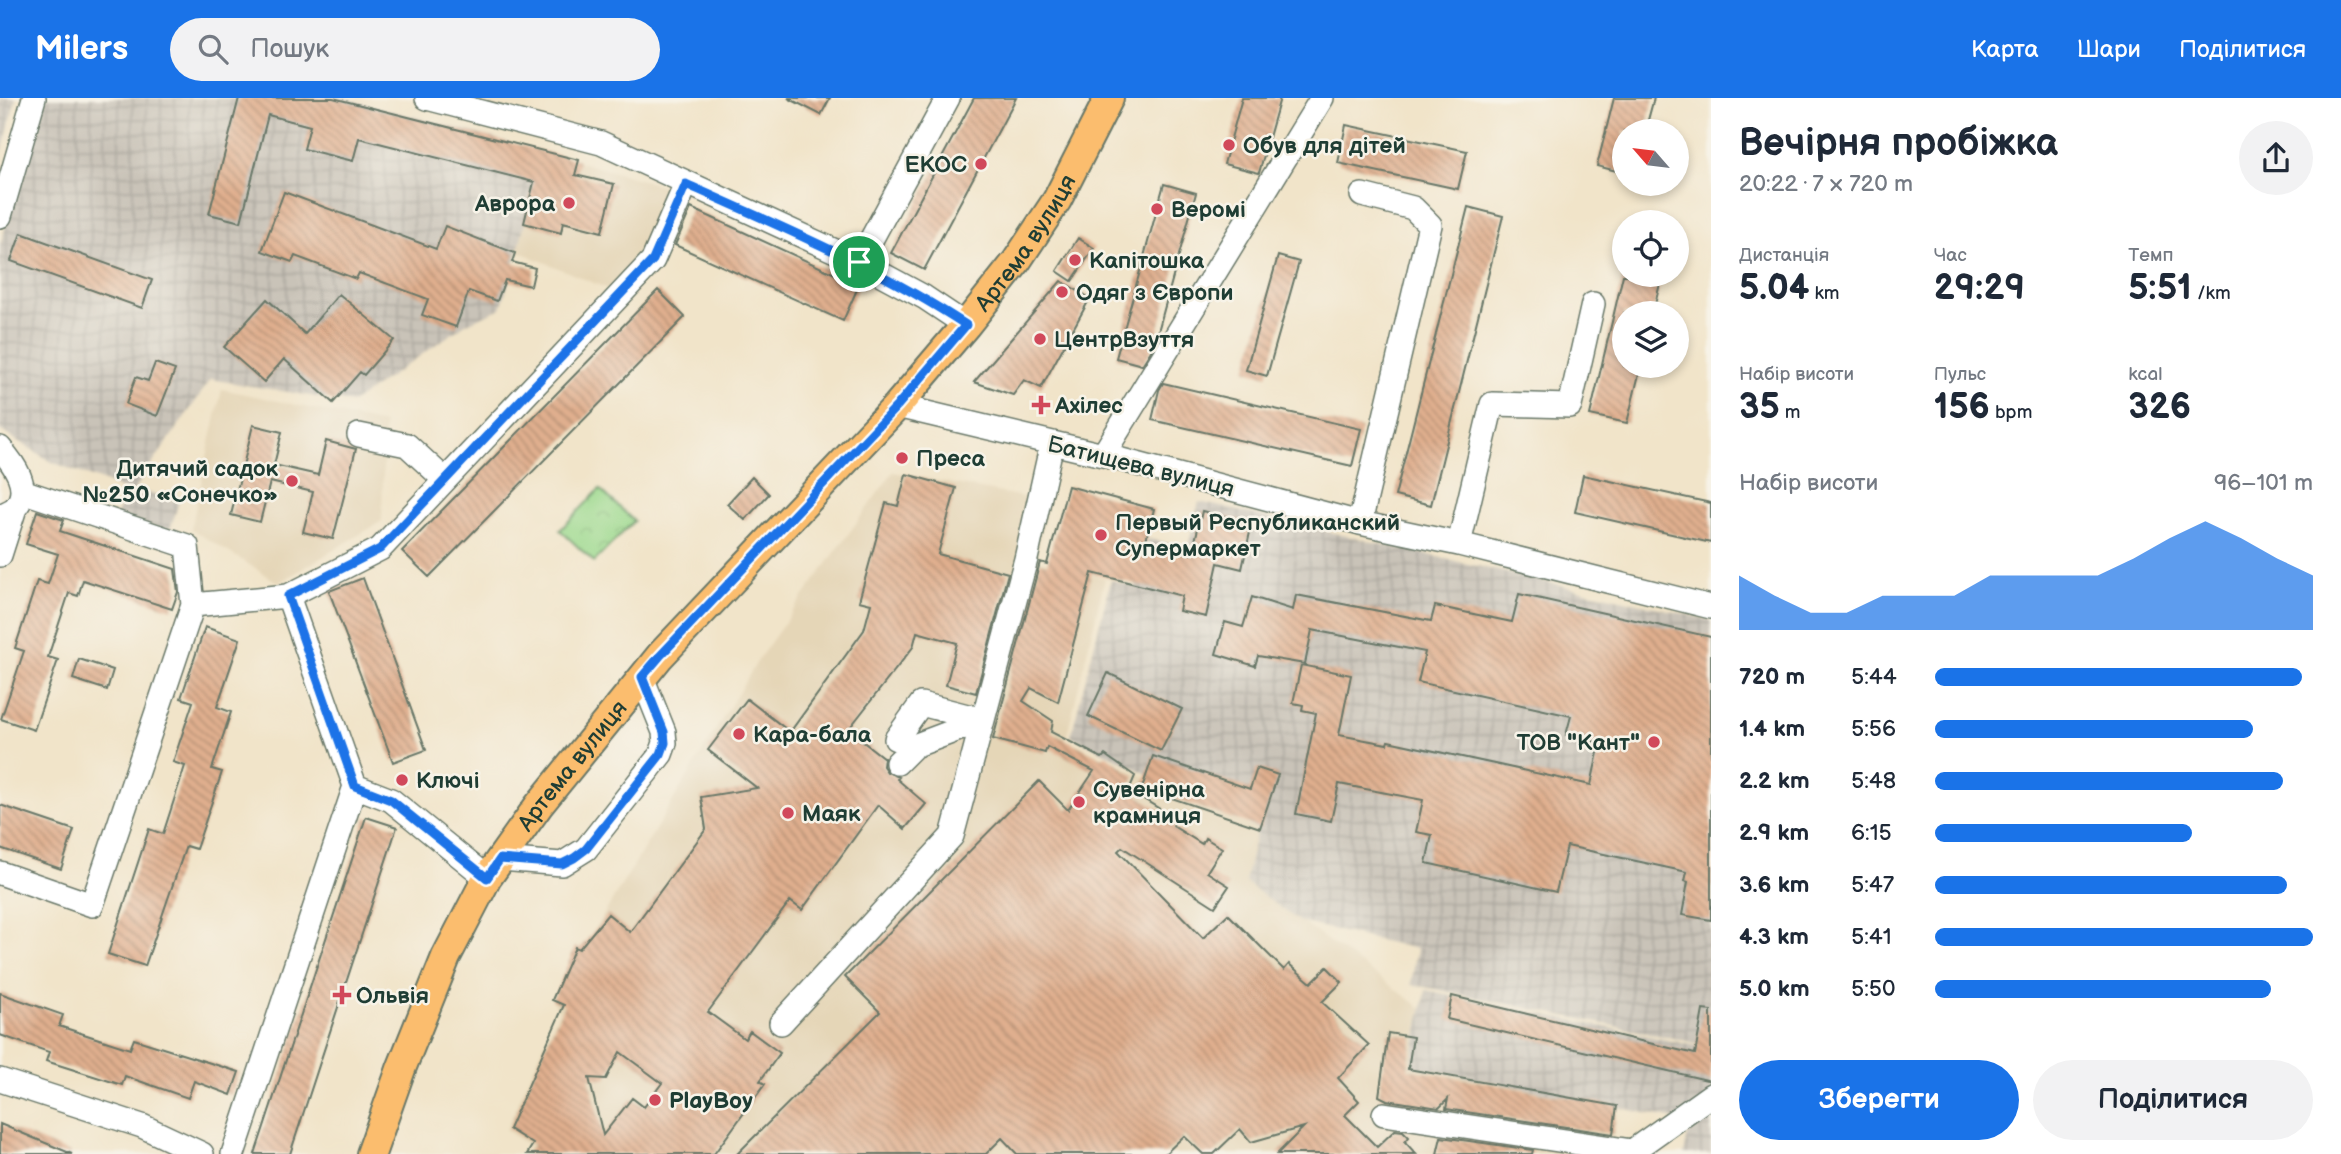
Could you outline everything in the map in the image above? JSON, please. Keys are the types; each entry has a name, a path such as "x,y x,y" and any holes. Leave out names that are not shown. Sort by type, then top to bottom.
{"main road":[{"name":"Артема вулиця","path":"371,1154 401,1069 446,957 494,869 539,805 660,656 897,406 966,325 1016,262 1057,200 1109,98"}],"street":[{"path":"0,216 34,98"},
{"path":"427,98 601,143 859,262 924,297 966,325"},
{"path":"859,262 948,98"},
{"path":"1103,455 1322,98"},
{"path":"192,605 288,596 380,549 653,260 686,184"},
{"path":"1360,523 1430,225 1413,208 1362,195"},
{"path":"1459,544 1492,404 1570,406 1593,304"},
{"name":"Батищева вулиця","path":"897,406 1103,455 1360,523 1459,544 1711,607"},
{"path":"359,435 407,445 445,480"},
{"path":"781,1023 952,836 1026,559 1052,443"},
{"path":"0,448 18,468 0,555"},
{"path":"0,873 92,905 192,605 187,546 12,505"},
{"path":"233,1154 355,786 288,596"},
{"path":"355,786 391,800 494,869 562,864 586,849 661,754 665,743 664,732 642,677"},
{"path":"896,739 921,704 983,720"},
{"path":"897,763 914,746 983,720"},
{"path":"0,1080 142,1126 202,1154"},
{"path":"1384,1114 1630,1153 1711,1095"}],"shaded area":[{"path":"0,98 16,98 2,153 0,152"},
{"path":"45,98 343,98 542,151 501,308 467,323 352,403 211,379 132,493 143,497 145,492 179,502 169,532 117,515 125,491 131,492 52,462 0,430 0,245"},
{"path":"542,151 670,188 662,218 615,292 518,251"},
{"name":"Дитячий садок №250 «Сонечко»","path":"222,389 384,424 382,521 279,583 191,529"},
{"name":"Маяк","path":"893,472 1049,502 1035,559 1105,578 1066,739 1257,830 1245,882 1422,1008 1411,1066 1618,1106 1607,1154 524,1154 529,1146 506,1130 559,1011 552,1000 760,657"},
{"path":"1199,502 1711,620 1711,1046 1411,984 1417,949 1300,922 1245,882 1257,829 1071,736 1111,580 1135,587 1148,539 1188,547"},
{"path":"1426,990 1711,1049 1711,1154 1684,1154 1691,1122 1411,1066"}],"green space":[{"path":"600,489 634,521 594,562 560,530"}],"building":[{"path":"239,98 333,98 579,160 575,175 614,184 602,232 563,222 561,233 524,223 534,182 359,138 353,161 304,149 310,126 268,115 241,222 209,214"},
{"path":"788,98 830,98 821,115"},
{"path":"974,98 1016,98 924,270 891,253"},
{"path":"1242,98 1280,98 1259,173 1224,164"},
{"path":"1614,98 1654,98 1648,119 1612,119 1612,170 1597,166"},
{"path":"1346,125 1467,151 1458,189 1338,163"},
{"path":"1164,184 1196,193 1154,346 1142,365 1116,358"},
{"path":"284,192 436,249 445,226 515,253 512,262 535,268 531,286 505,280 497,301 469,291 456,327 422,315 428,299 359,273 356,279 295,256 292,262 262,251"},
{"path":"1468,207 1503,216 1431,505 1395,496"},
{"path":"691,208 859,285 843,321 675,245"},
{"path":"21,233 152,280 142,308 11,261"},
{"name":"Капітошка","path":"1078,238 1094,248 1072,281 1057,271"},
{"path":"1278,256 1299,262 1267,376 1246,370"},
{"name":"ЦентрВзуття","path":"1061,281 1090,298 1041,388 1024,380 1013,395 974,382"},
{"path":"1620,287 1659,287 1656,301 1617,301"},
{"path":"658,290 685,317 429,577 402,551"},
{"path":"339,294 394,340 364,375 360,372 333,403 284,359 264,382 224,347 267,299 305,334"},
{"path":"1612,322 1612,378 1638,378 1627,423 1590,415"},
{"path":"155,363 175,370 157,416 126,404 136,377 148,381"},
{"path":"1163,383 1361,429 1352,466 1152,420"},
{"path":"253,425 282,432 274,465 318,475 326,441 356,449 333,539 303,532 313,492 270,482 260,522 231,515"},
{"name":"Маяк","path":"906,474 956,488 938,554 1008,573 976,693 946,685 957,643 917,632 913,647 848,730 884,758 883,766 887,772 899,777 897,779 926,804 905,829 878,805 802,910 790,901 708,1012 745,1039 750,1031 780,1053 760,1081 765,1084 714,1154 527,1154 533,1144 509,1129 564,1005 552,1000 575,947 579,949 608,914 630,932 706,829 701,797 757,788 708,750 747,699 790,732 864,630 871,604 859,601 886,503 898,506","holes":["620,1052 662,1083 644,1107 632,1098 603,1135 589,1078 606,1079"]},
{"path":"1583,475 1711,503 1711,543 1575,512"},
{"path":"752,477 769,494 745,520 727,504"},
{"path":"1068,486 1154,509 1145,544 1192,554 1202,511 1252,523 1242,569 1218,563 1206,617 1179,611 1182,596 1092,573 1058,702 1031,688 1023,701 1053,721 1051,732 1102,758 1105,755 1135,776 1129,790 1176,819 1173,826 1202,844 1205,838 1222,848 1207,872 1229,886 1215,907 1122,847 1118,851 1203,938 1228,914 1284,970 1289,964 1311,983 1327,967 1342,982 1322,1002 1369,1045 1338,1078 1359,1101 1345,1115 1377,1147 1395,1130 1403,1131 1409,1137 1405,1142 1416,1154 1277,1154 1304,1127 1251,1142 1240,1129 1214,1154 1203,1154 1184,1136 1165,1154 1017,1154 1002,1138 986,1154 737,1154 880,1012 845,977 1039,781 1068,810 1094,771 1047,747 1045,753 993,739 1040,562 1047,564"},
{"path":"37,511 64,520 60,531 175,569 178,592 172,609 83,580 78,596 69,593 48,657 58,660 34,730 1,719 24,651 15,648 37,581 48,584 58,554 26,544"},
{"path":"363,578 426,750 393,762 329,591"},
{"name":"ТОВ \"Кант\"","path":"1519,594 1711,637 1711,920 1682,915 1688,882 1685,881 1687,872 1567,846 1556,892 1426,863 1432,835 1416,832 1423,800 1339,784 1331,821 1296,814 1316,713 1302,710 1303,705 1293,703 1301,665 1351,675 1339,735 1387,744 1388,741 1591,785 1600,743 1566,735 1571,716 1418,682 1425,652 1312,630 1305,664 1258,656 1255,666 1216,654 1225,622 1243,627 1252,597 1293,610 1296,595 1431,621 1435,606 1512,622"},
{"path":"205,627 240,639 217,707 231,712 212,769 222,772 196,849 186,846 145,966 108,954 149,829 163,834 185,766 173,762 193,702 181,698"},
{"path":"79,659 113,670 107,690 73,679"},
{"path":"1108,673 1182,709 1161,751 1088,716"},
{"path":"1153,756 1250,789 1257,768 1278,775 1260,828 1142,788"},
{"path":"0,805 74,830 61,869 0,848"},
{"path":"366,817 397,827 290,1154 255,1154"},
{"path":"0,993 63,1015 59,1026 130,1049 134,1039 239,1072 231,1095 194,1081 188,1098 125,1076 122,1085 46,1061 49,1052 0,1035"},
{"path":"1452,996 1695,1054 1703,1010 1711,1011 1711,1081 1447,1019"},
{"path":"1388,1033 1413,1037 1408,1069 1617,1106 1613,1134 1446,1109 1448,1099 1439,1108 1387,1100 1379,1096"},
{"path":"0,1124 72,1154 0,1154"},
{"path":"1441,1137 1533,1150 1532,1154 1437,1154"}],"place":[{"name":"Обув для дітей","path":"1229,145"},
{"name":"ЕКОС","path":"981,164"},
{"name":"Аврора","path":"569,203"},
{"name":"Веромі","path":"1157,209"},
{"name":"Капітошка","path":"1075,260"},
{"name":"Одяг з Європи","path":"1062,292"},
{"name":"ЦентрВзуття","path":"1040,339"},
{"name":"Ахілес","path":"1041,405"},
{"name":"Преса","path":"902,458"},
{"name":"Дитячий садок №250 «Сонечко»","path":"292,481"},
{"name":"Первый Республиканский Супермаркет","path":"1101,535"},
{"name":"Кара-бала","path":"739,734"},
{"name":"ТОВ \"Кант\"","path":"1654,742"},
{"name":"Ключі","path":"402,780"},
{"name":"Сувенірна крамниця","path":"1079,802"},
{"name":"Маяк","path":"788,813"},
{"name":"Ольвія","path":"342,995"},
{"name":"PlayBoy","path":"655,1100"}],"route":[{"path":"686,184 859,262 924,297 966,325 897,406 642,677 664,732 665,743 661,754 586,849 562,864 500,859 487,878 391,800 355,786 288,596 380,549 653,260 686,184"}]}
